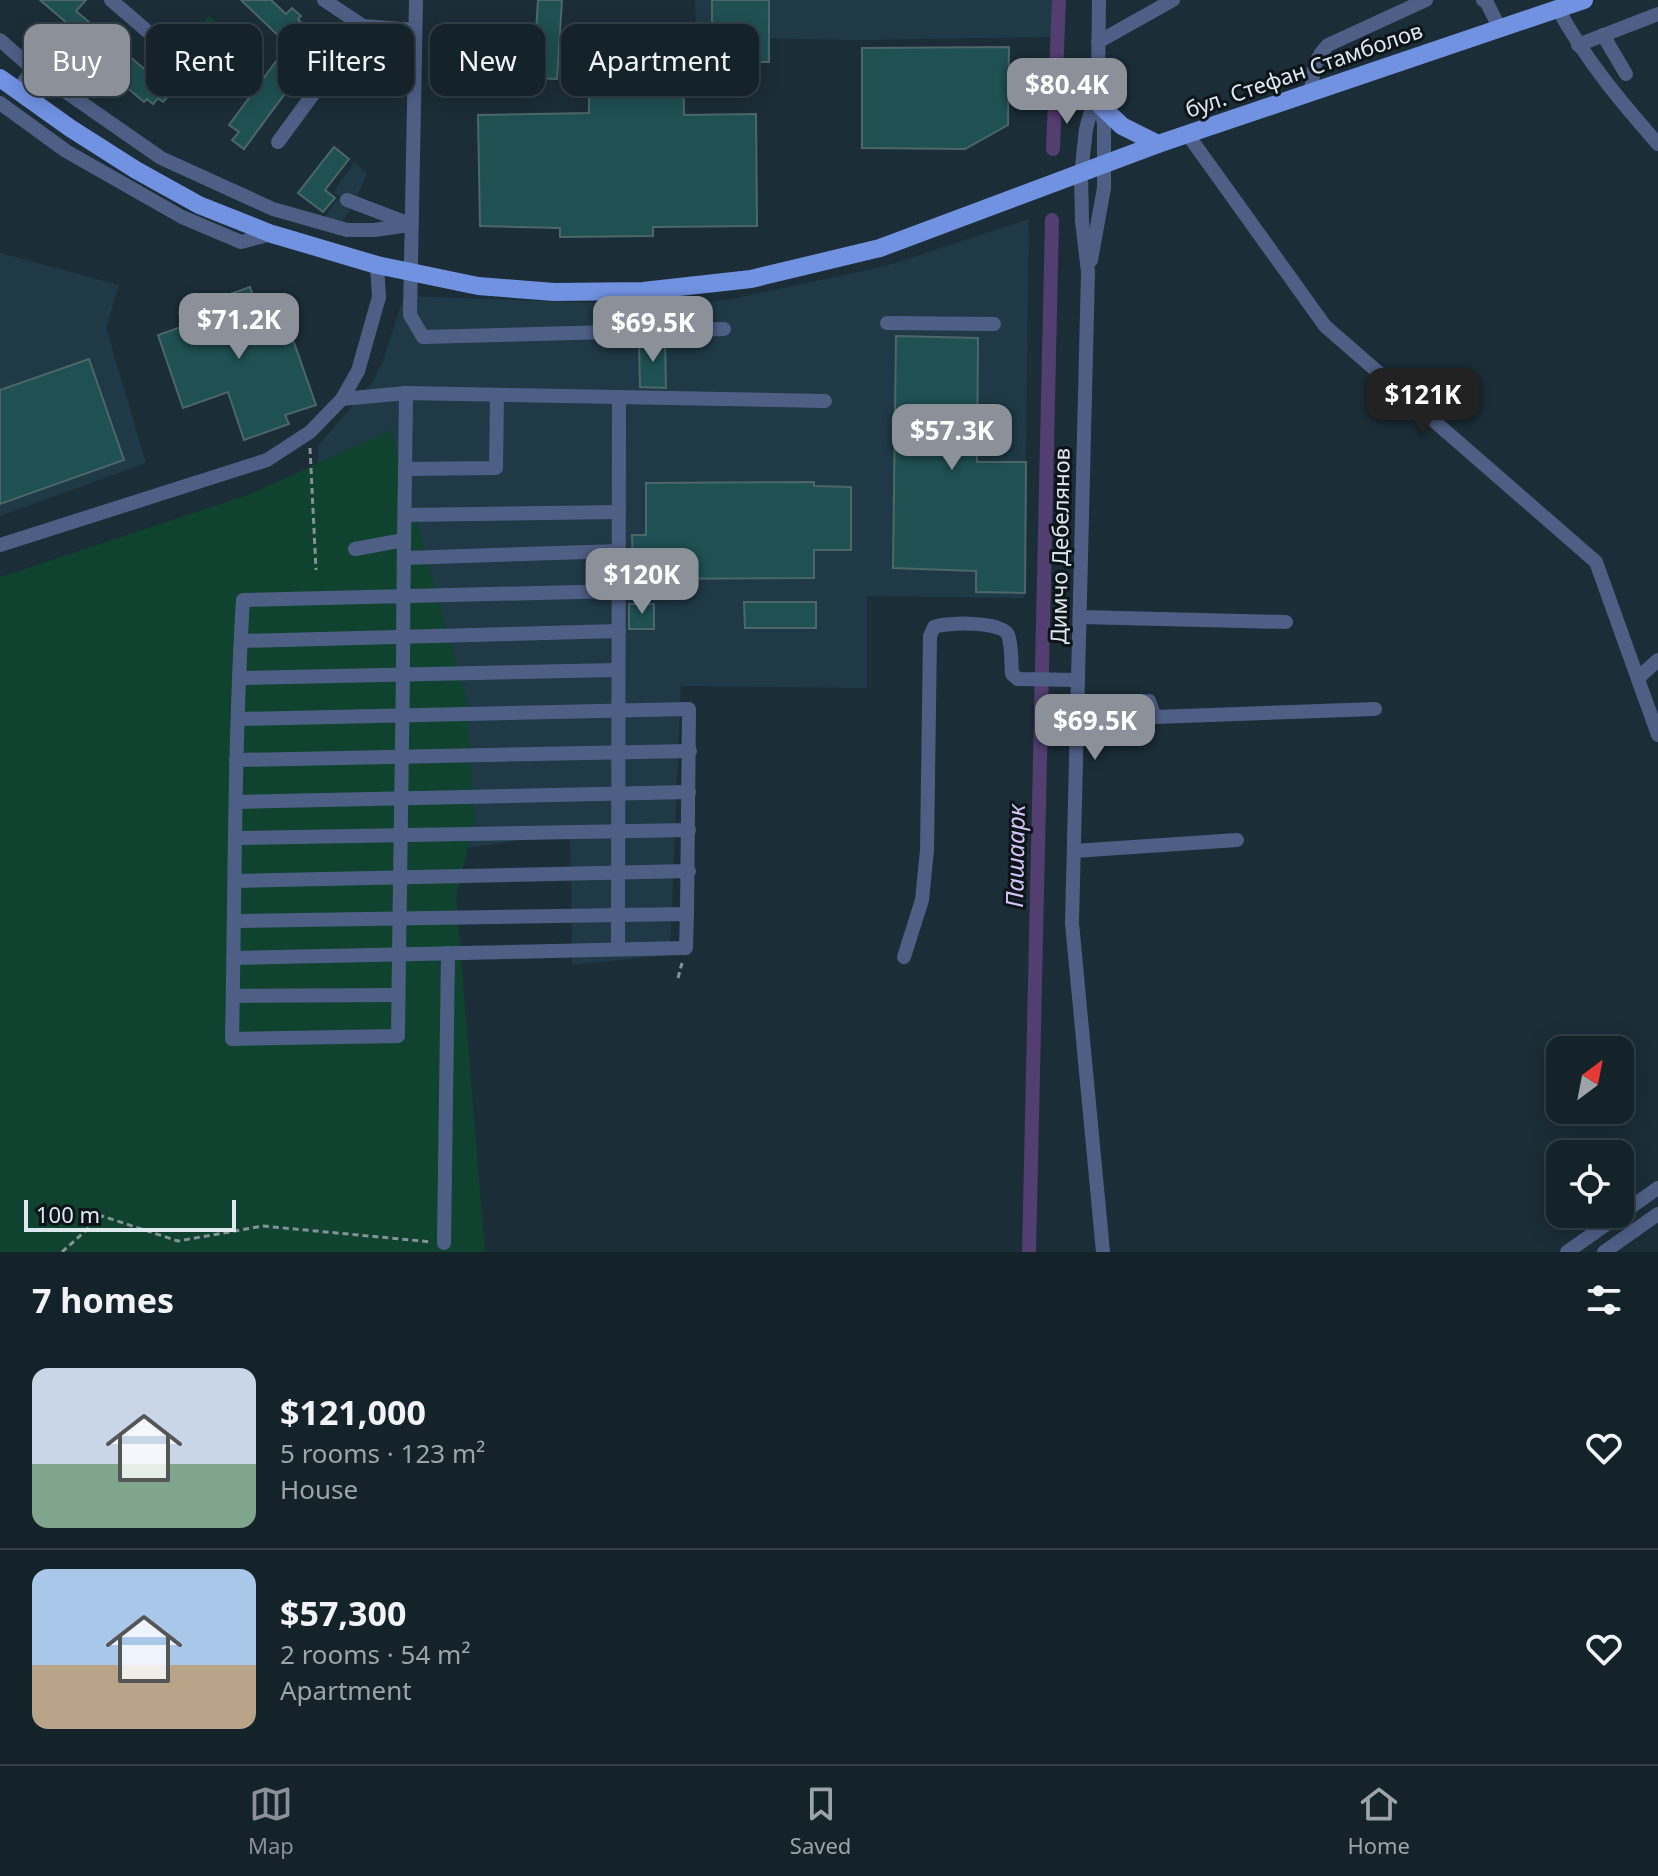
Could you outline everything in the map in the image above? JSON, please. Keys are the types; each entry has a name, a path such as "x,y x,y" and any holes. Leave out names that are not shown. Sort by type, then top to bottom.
{"main road":[{"name":"бул. Стефан Стамболов","path":"0,78 70,128 149,177 199,205 272,234 377,265 478,286 554,292 643,291 751,279 880,248 1158,144 1584,0"},
{"path":"1101,106 1122,126 1158,144"}],"street":[{"path":"111,0 146,30"},
{"path":"324,0 360,24"},
{"path":"416,0 409,272 410,315 423,337 724,329"},
{"path":"1098,85 1099,0"},
{"path":"1098,42 1173,0"},
{"path":"1311,93 1314,66 1318,55 1328,45 1426,0"},
{"path":"1483,0 1500,29"},
{"path":"1558,9 1578,45 1624,106 1658,144"},
{"path":"1578,45 1658,14"},
{"path":"1603,35 1626,74"},
{"path":"0,40 24,61"},
{"path":"17,91 24,81"},
{"name":"Димчо Дебелянов","path":"1088,272 1101,213 1104,165 1098,85"},
{"name":"Димчо Дебелянов","path":"1098,85 1086,129 1081,175 1088,272 1072,923 1103,1252"},
{"path":"72,96 161,158 273,209 347,230 410,225"},
{"path":"278,142 312,96"},
{"path":"0,103 66,151 182,217 241,242 272,234"},
{"path":"1188,135 1325,326 1596,562 1658,735"},
{"path":"347,200 410,225"},
{"path":"0,545 267,460 310,432 342,399 358,371 371,335 379,297 377,265"},
{"path":"887,323 994,324"},
{"path":"342,399 406,393 825,401"},
{"path":"406,393 404,596 402,716 402,758 397,995 398,1036 232,1039 236,760 243,600 404,596 619,591"},
{"path":"405,469 496,468 497,395"},
{"path":"618,949 619,397"},
{"path":"405,515 619,512"},
{"path":"355,549 404,540"},
{"path":"404,558 619,551"},
{"path":"1080,617 1286,622"},
{"path":"904,957 922,900 927,850 930,636 934,627 966,624 1003,628 1008,634 1012,674 1018,679 1078,680"},
{"path":"241,641 619,631"},
{"path":"1638,678 1658,660"},
{"path":"240,678 618,670"},
{"path":"1078,704 1149,701 1155,717 1375,709"},
{"path":"233,958 686,948 689,871 689,709 238,719"},
{"path":"236,760 690,751"},
{"path":"236,802 689,792"},
{"path":"237,838 689,830"},
{"path":"1074,851 1237,840"},
{"path":"236,881 689,871"},
{"path":"236,921 687,914"},
{"path":"444,1243 448,953"},
{"path":"233,996 397,995"},
{"path":"1567,1252 1658,1188"},
{"path":"1604,1252 1658,1214"}],"path":[{"path":"310,432 316,570"},
{"path":"62,1252 102,1216 178,1241 263,1226 444,1243"}],"shaded area":[{"path":"695,0 1059,0 1058,37 759,38 759,24 696,24"},
{"path":"354,162 367,174 340,225 324,218 340,197 334,192"},
{"path":"1029,219 1024,598 867,596 867,688 681,686 670,955 572,965 570,833 446,851 319,558 318,446 372,383 382,363 404,296 653,305 727,300 886,266"},
{"path":"0,253 119,285 106,328 146,463 0,516"}],"green space":[{"path":"209,16 218,24 201,24"},
{"path":"391,430 466,697 475,820 456,895 485,1252 0,1252 0,577 248,495"}],"building":[{"path":"40,0 86,0 76,11 91,24 68,24"},
{"path":"241,0 271,0 286,14 292,8 301,16 298,19 302,24 278,24 278,35"},
{"path":"538,0 562,0 557,79 545,78 545,24 536,24"},
{"path":"712,0 769,0 769,62 759,62 759,24 712,24"},
{"path":"1009,47 1008,125 965,149 862,148 862,48"},
{"path":"130,57 146,70 146,96 168,96 163,102 158,98 153,104 147,99 144,102 130,90"},
{"path":"278,59 278,96 283,96 244,149 232,140 239,132 229,125 250,96 262,96 262,80"},
{"path":"589,96 684,96 684,115 756,114 757,226 653,227 653,236 560,237 560,228 480,226 478,115 589,113"},
{"path":"334,147 349,159 325,190 335,198 323,212 298,193"},
{"path":"250,287 257,307 279,300 316,405 285,415 289,424 244,440 228,392 183,408 158,335 184,326 179,312"},
{"path":"896,336 978,338 977,462 1026,462 1025,593 976,592 976,571 893,568"},
{"path":"639,341 665,341 666,388 640,387"},
{"path":"89,359 124,460 0,504 0,390"},
{"path":"814,482 814,486 851,487 851,550 814,550 814,578 646,579 646,566 633,567 632,535 646,535 646,483"},
{"path":"744,602 816,602 816,628 745,628"},
{"path":"629,604 654,604 654,629 629,629"}],"waterway":[{"name":"Пашаарк","path":"1053,149 1059,0"},
{"name":"Пашаарк","path":"1029,1252 1052,220"}]}
